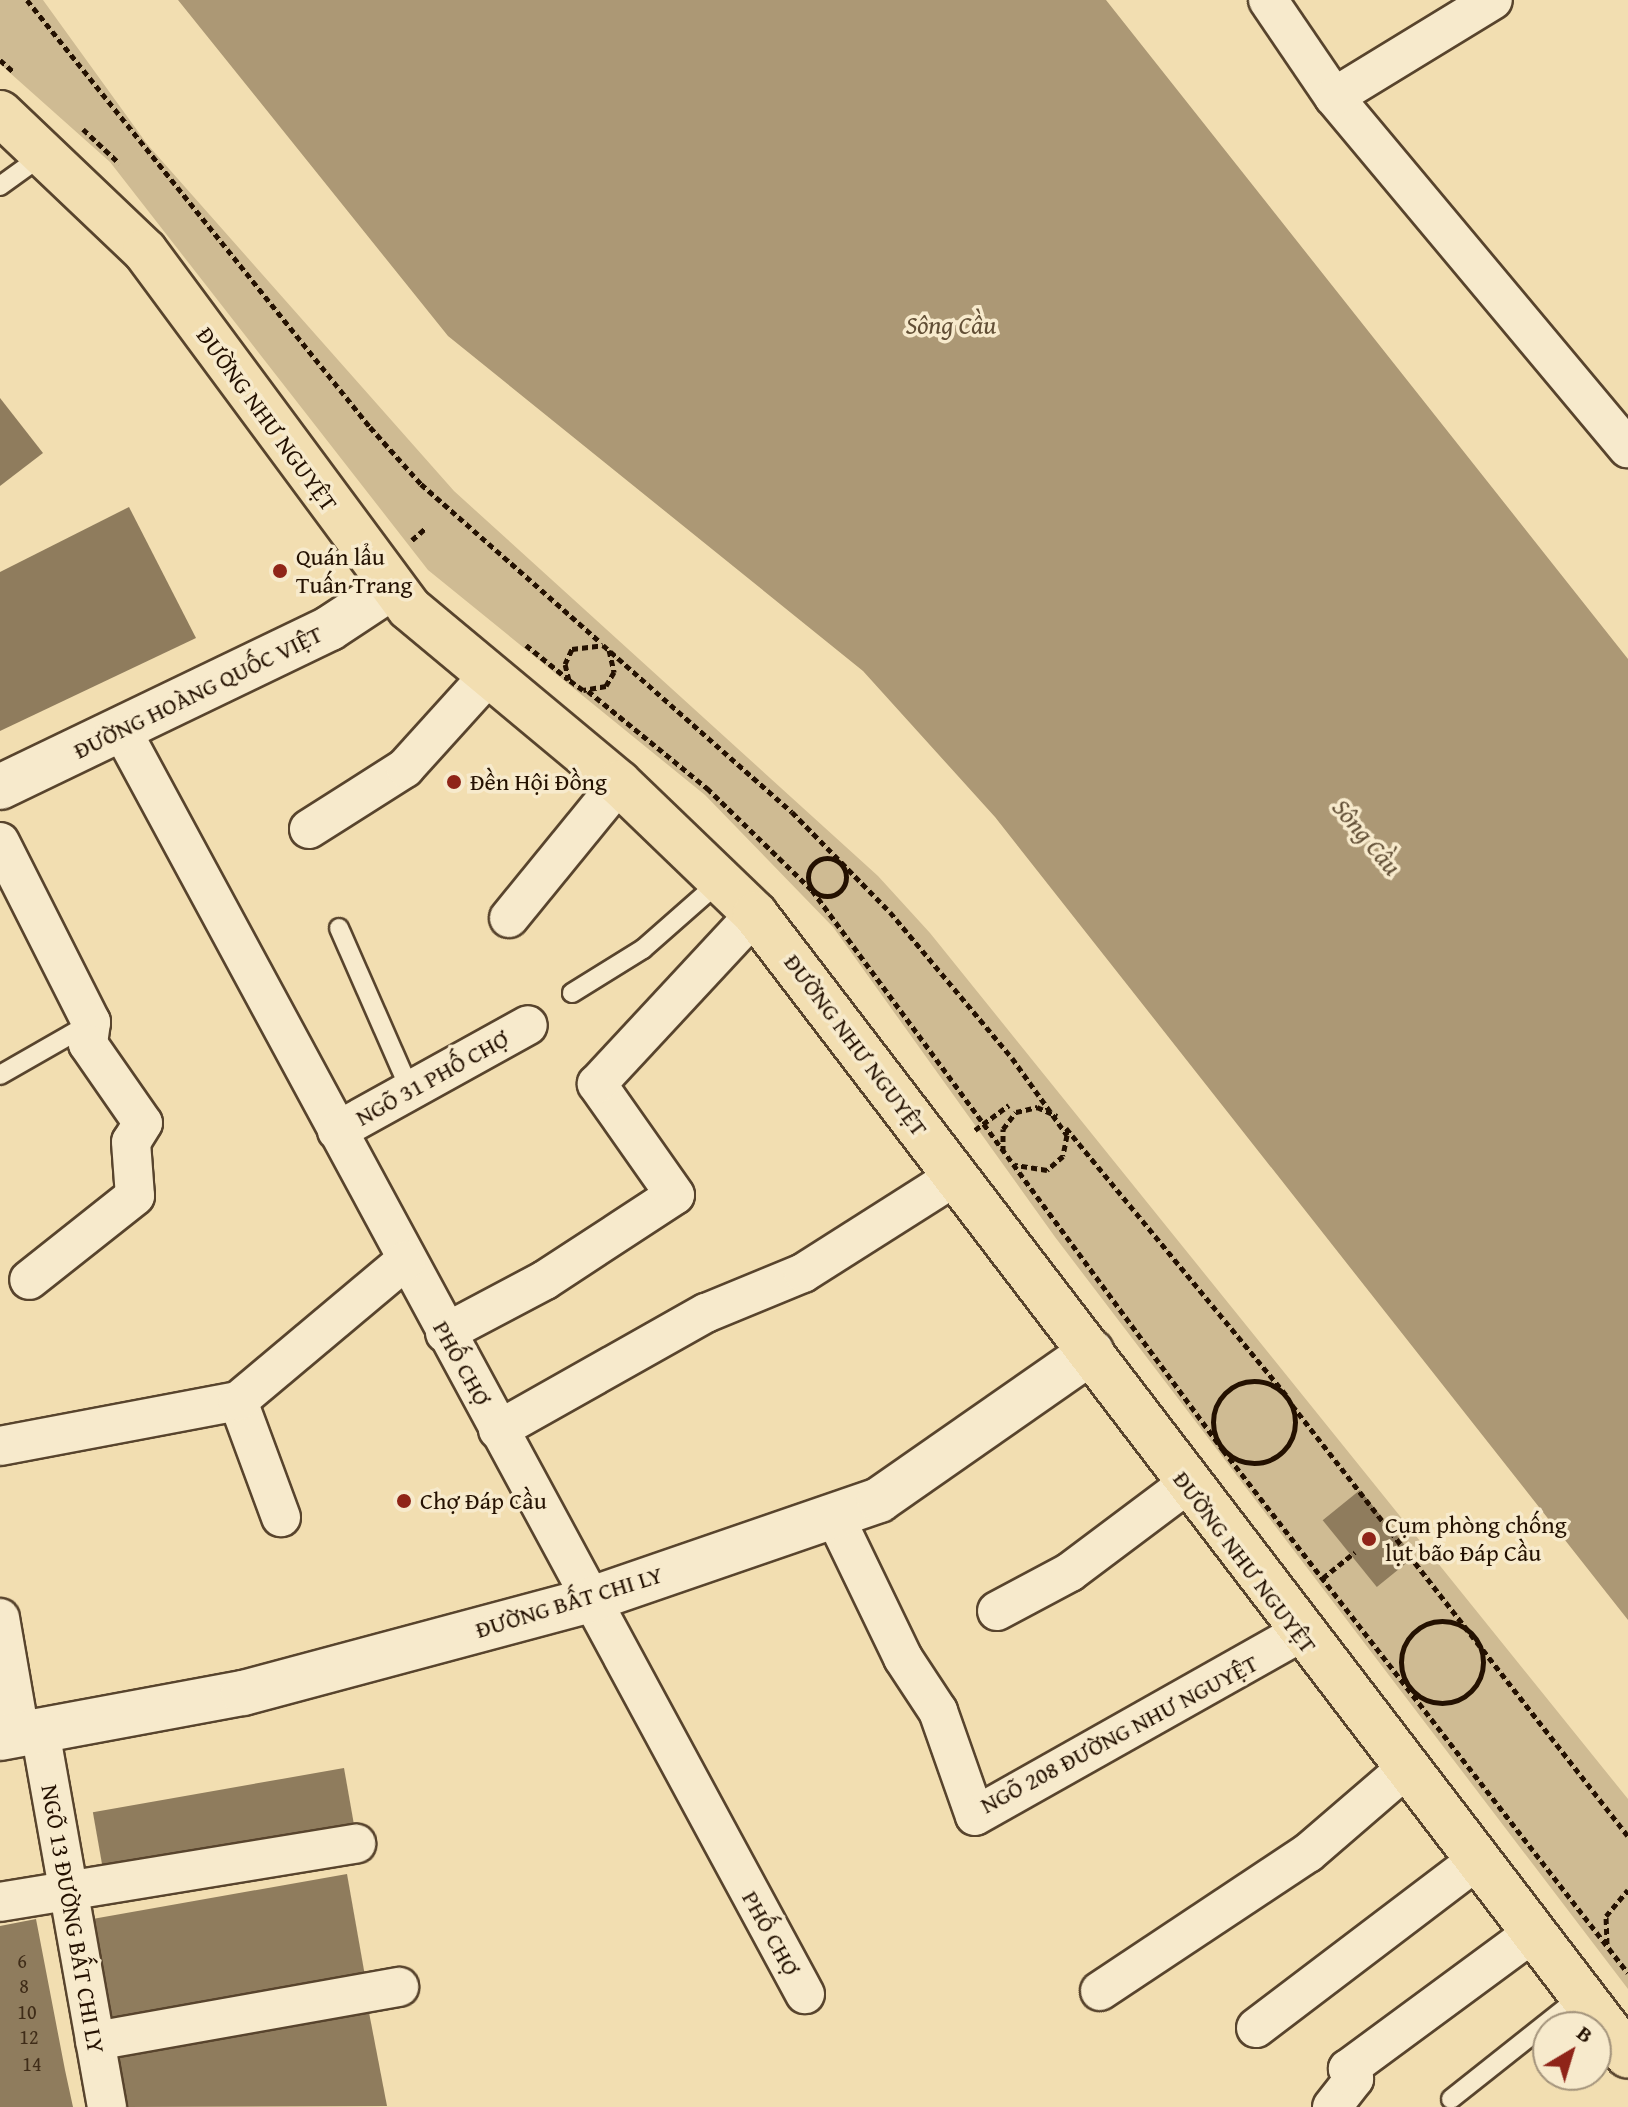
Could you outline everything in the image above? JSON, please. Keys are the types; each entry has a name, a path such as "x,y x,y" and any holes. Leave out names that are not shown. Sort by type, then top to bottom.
{"main road":[{"name":"ĐƯỜNG NHƯ NGUYỆT","path":"0,113 145,251 391,588 619,783 755,914 1091,1352 1298,1634 1628,2056"}],"street":[{"path":"1268,0 1334,97 1628,448"},
{"path":"1334,97 1493,0"},
{"name":"ĐƯỜNG HOÀNG QUỐC VIỆT","path":"0,787 122,731 330,628 391,588"},
{"path":"309,829 405,768 490,674"},
{"name":"PHỐ CHỢ","path":"122,731 589,1600 805,1994"},
{"path":"509,918 619,783"},
{"path":"0,842 91,1022 88,1044 143,1123 131,1142 135,1196 29,1280"},
{"path":"445,1333 545,1280 675,1195 597,1084 755,914"},
{"name":"NGÕ 31 PHỐ CHỢ","path":"337,1131 528,1025"},
{"path":"498,1430 706,1313 803,1273 956,1176"},
{"path":"0,1446 238,1401 406,1260"},
{"name":"ĐƯỜNG BẤT CHI LY","path":"20,1734 243,1693 589,1600 879,1500 1091,1352"},
{"path":"238,1401 281,1517"},
{"path":"997,1611 1070,1572 1186,1485"},
{"name":"NGÕ 208 ĐƯỜNG NHƯ NGUYỆT","path":"834,1515 903,1658 938,1711 975,1816 1298,1634"},
{"name":"NGÕ 13 ĐƯỜNG BẤT CHI LY","path":"0,1618 20,1734 66,1890 107,2107"},
{"path":"1100,1991 1308,1853 1404,1770"},
{"path":"0,1902 356,1844"},
{"path":"1256,2028 1477,1860"},
{"path":"1332,2107 1354,2079 1348,2069 1534,1932"},
{"path":"95,2041 399,1987"}],"lane":[{"path":"0,186 45,154"},
{"path":"572,993 643,949 722,879"},
{"path":"339,928 410,1090"},
{"path":"0,1075 91,1022"},
{"path":"1451,2099 1582,1995"}],"path":[{"path":"27,0 370,427 421,484 609,650 839,861 940,970 1063,1125 1286,1395 1628,1836"},
{"path":"603,645 579,644 567,656 569,680 588,691 687,770 812,890 1223,1450 1628,1973"},
{"path":"588,691 611,680 609,650"},
{"path":"827,857 839,861 847,879 841,890 824,896 812,890 811,866 827,857"},
{"path":"975,1130 1009,1105"},
{"path":"1057,1116 1037,1107 1016,1112 1001,1139 1008,1159 1036,1173 1056,1165 1067,1146 1063,1125"},
{"path":"1286,1395 1253,1381 1230,1388 1214,1411 1223,1450 1247,1463 1273,1459 1292,1440 1292,1405"},
{"path":"1323,1578 1355,1552"},
{"path":"1441,1620 1473,1635 1483,1656 1472,1691 1448,1704 1410,1690 1401,1650 1417,1629 1441,1620"},
{"path":"1628,1890 1606,1916 1615,1955 1628,1965"}],"shaded area":[{"path":"0,0 43,0 147,144 454,491 878,876 930,933 1628,1799 1628,1989 1055,1237 833,927 705,795 428,570 110,162 0,64"}],"water":[{"name":"Sông Cầu","path":"178,0 1106,0 1628,659 1628,1620 995,817 863,671 448,336"}],"building":[{"path":"0,398 43,453 0,486"},
{"path":"129,507 196,638 0,731 0,572"},
{"name":"Cụm phòng chống lụt bão Đáp Cầu","path":"1360,1490 1414,1557 1377,1587 1323,1520"},
{"path":"344,1768 355,1831 104,1875 93,1812"},
{"path":"347,1874 366,1979 112,2024 94,1919"},
{"path":"36,1919 73,2107 0,2107 0,1926"},
{"path":"367,2002 387,2106 126,2107 115,2046"}],"place":[{"name":"Quán lẩu Tuấn Trang","path":"280,571"},
{"name":"Đền Hội Đồng","path":"454,782"},
{"name":"Chợ Đáp Cầu","path":"404,1501"},
{"name":"Cụm phòng chống lụt bão Đáp Cầu","path":"1369,1539"}]}
